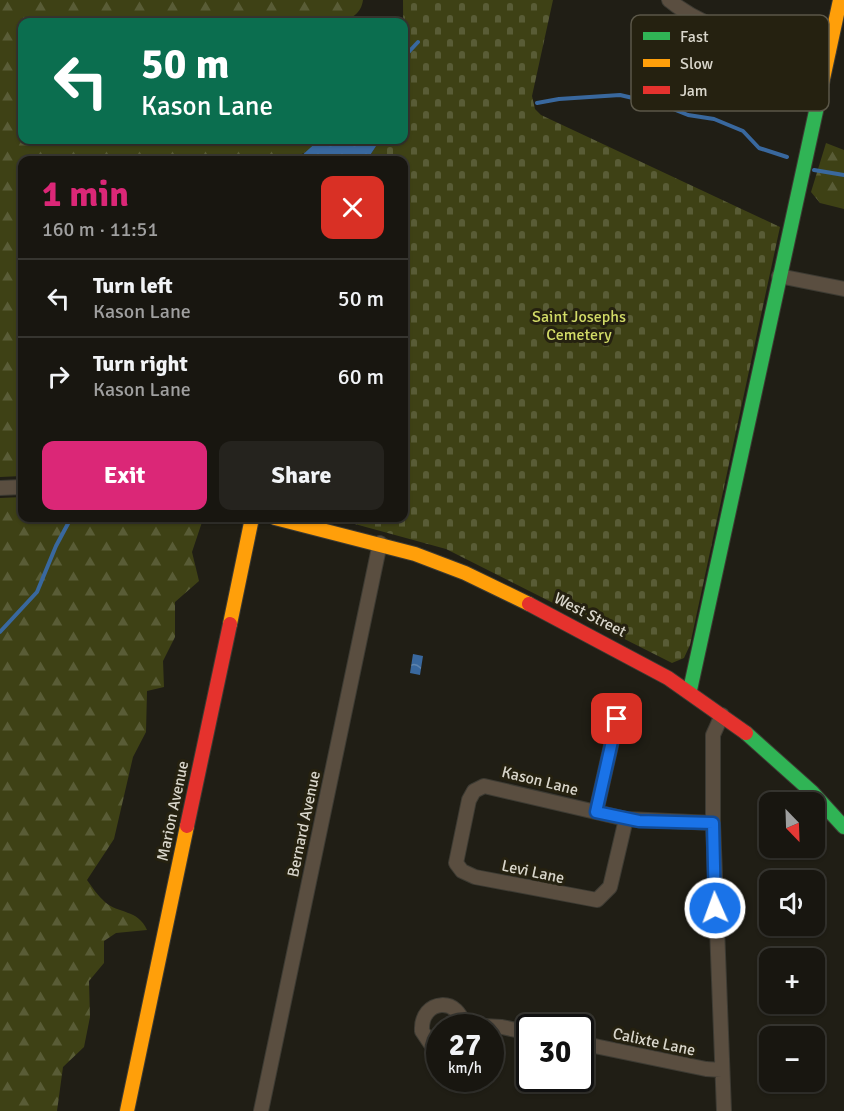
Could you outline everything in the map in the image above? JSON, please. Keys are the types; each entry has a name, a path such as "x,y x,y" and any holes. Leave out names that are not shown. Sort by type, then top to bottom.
{"street":[{"path":"669,0 690,15"},
{"path":"829,51 838,36 840,0"},
{"path":"690,690 816,111"},
{"path":"779,276 844,289"},
{"path":"0,488 18,487"},
{"name":"Marion Avenue","path":"127,1111 251,522"},
{"name":"West Street","path":"291,522 380,543 432,560 503,591 619,648 690,690 722,715 788,769 844,827"},
{"name":"Bernard Avenue","path":"261,1111 380,543"},
{"path":"722,715 713,735 713,823 724,1111"},
{"name":"Kason Lane","path":"596,812 617,719"},
{"name":"Kason Lane","path":"476,789 495,787 626,819 713,823"},
{"name":"Levi Lane","path":"476,789 470,800 457,851 456,863 462,871 475,877 577,898 597,900 608,891 626,819"},
{"path":"426,1037 422,1031 424,1016 428,1011 434,1007 448,1006 459,1014"},
{"name":"Calixte Lane","path":"594,1046 706,1069 722,1070"}],"green space":[{"path":"0,0 363,0 360,9 350,18 18,18 18,144 315,144 296,156 18,156 18,476 0,477"},
{"name":"Saint Josephs Cemetery","path":"403,0 553,0 532,96 535,109 541,115 780,227 690,645 684,658 672,663 446,549 348,522 408,522 408,156 370,156 377,144 408,144 408,18 403,18"},
{"path":"826,143 844,150 844,209 820,203 811,192"},
{"path":"18,497 18,522 202,522 192,552 199,581 175,602 175,637 163,661 164,687 147,691 146,732 133,757 114,839 87,880 105,902 138,918 147,930 116,933 104,941 104,963 89,981 90,1017 84,1047 63,1067 57,1111 0,1111 0,498"}],"water":[{"path":"315,144 377,144 370,156 301,156"},
{"path":"413,654 423,656 420,675 410,673"}],"waterway":[{"path":"408,53 418,42"},
{"path":"537,103 559,99 620,95 631,98"},
{"path":"678,111 714,119 743,131 759,148 787,157"},
{"path":"814,170 844,175"},
{"path":"0,632 37,592 69,522"}],"traffic: fast":[{"path":"690,690 816,111"},
{"path":"746,733 812,792 844,827"}],"traffic: slow":[{"path":"829,51 840,0"},
{"path":"230,624 251,522"},
{"path":"291,522 415,554 465,573 529,604"},
{"path":"127,1111 187,826"}],"traffic: jam":[{"path":"529,604 668,678 746,733"},
{"path":"187,826 230,624"}],"route":[{"path":"617,719 596,812 639,821 713,823 715,908"}]}
